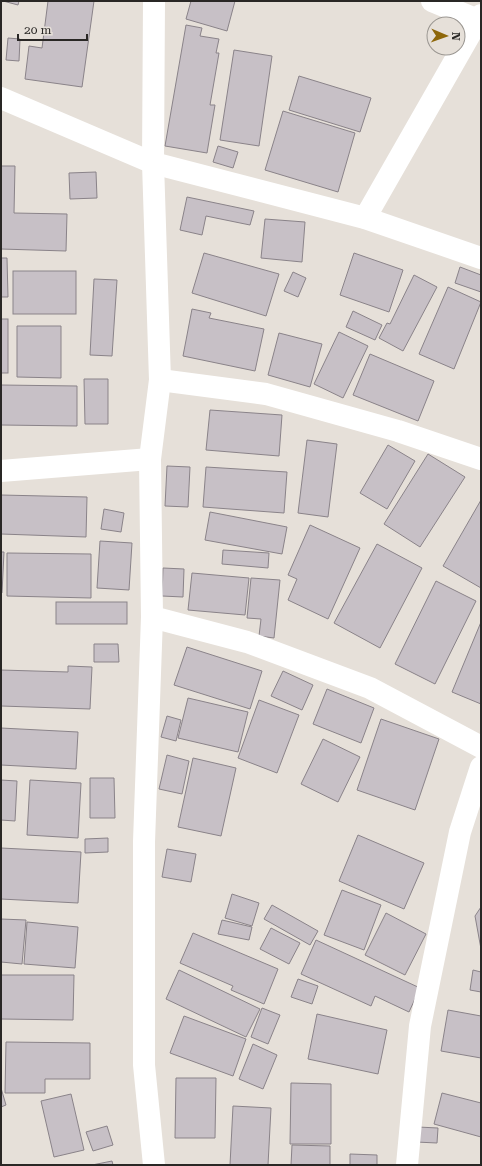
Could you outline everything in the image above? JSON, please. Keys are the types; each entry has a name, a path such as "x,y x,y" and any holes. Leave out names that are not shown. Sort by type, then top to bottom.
{"street":[{"path":"154,1 153,163 160,380 150,459 152,617 144,842 144,1065 154,1165"},
{"path":"365,218 480,17 432,1"},
{"path":"1,98 153,163 365,218 481,258"},
{"path":"160,380 266,394 398,431 481,459"},
{"path":"1,471 150,459"},
{"path":"152,617 247,642 370,688 481,746"},
{"path":"407,1165 420,1026 460,832 481,767"}],"building":[{"path":"3,1 19,1 18,5"},
{"path":"48,1 94,1 82,87 25,79 29,46 42,48"},
{"path":"191,1 235,1 227,31 186,19"},
{"path":"186,25 202,28 200,36 219,39 216,53 219,53 210,105 215,105 207,153 165,146"},
{"path":"8,38 20,39 19,61 6,60"},
{"path":"234,50 272,56 259,146 220,140"},
{"path":"299,76 371,98 360,132 289,110"},
{"path":"283,111 355,133 338,192 265,170"},
{"path":"218,146 238,152 233,168 213,162"},
{"path":"1,166 15,166 14,213 67,214 66,251 1,249"},
{"path":"96,172 97,198 70,199 69,173"},
{"path":"187,197 254,211 250,225 206,216 202,235 180,230"},
{"path":"265,219 305,222 302,262 261,258"},
{"path":"204,253 279,274 266,316 192,293"},
{"path":"354,253 403,270 389,312 340,295"},
{"path":"1,258 7,258 8,297 1,297"},
{"path":"460,267 481,275 481,292 455,283"},
{"path":"13,271 76,271 76,314 13,314"},
{"path":"293,272 306,278 298,297 284,291"},
{"path":"414,275 437,287 403,351 379,338 387,323 390,324"},
{"path":"94,279 117,280 112,356 90,355"},
{"path":"448,287 481,302 454,369 419,354"},
{"path":"192,309 211,313 209,318 264,329 255,371 183,356"},
{"path":"353,311 382,325 375,340 346,327"},
{"path":"1,319 8,319 8,373 1,373"},
{"path":"17,326 61,326 61,378 17,377"},
{"path":"339,332 368,346 343,398 314,384"},
{"path":"279,333 322,344 310,387 268,375"},
{"path":"370,354 434,381 418,421 353,395"},
{"path":"84,379 108,379 108,424 85,424"},
{"path":"1,385 77,386 77,426 1,425"},
{"path":"210,410 282,415 279,456 206,450"},
{"path":"307,440 337,444 328,517 298,513"},
{"path":"388,445 415,461 387,509 360,493"},
{"path":"428,454 465,477 420,547 384,524"},
{"path":"167,466 190,467 188,507 165,506"},
{"path":"206,467 287,472 284,513 203,507"},
{"path":"1,495 87,497 86,537 1,534"},
{"path":"481,500 481,588 443,566"},
{"path":"104,509 124,513 121,532 101,529"},
{"path":"210,512 287,527 282,554 205,540"},
{"path":"310,525 360,548 328,619 288,600 297,579 288,575"},
{"path":"100,541 132,543 129,590 97,588"},
{"path":"377,544 422,568 380,648 334,623"},
{"path":"223,550 269,553 268,568 222,564"},
{"path":"1,552 4,552 2,593 1,593"},
{"path":"7,553 91,554 91,598 7,596"},
{"path":"163,568 184,569 183,597 162,596"},
{"path":"192,573 249,578 245,615 188,610"},
{"path":"251,578 280,580 274,638 259,636 261,619 247,618"},
{"path":"436,581 476,601 435,684 395,664"},
{"path":"56,602 127,602 127,624 56,624"},
{"path":"481,622 481,704 452,692"},
{"path":"94,644 118,644 119,662 94,662"},
{"path":"187,647 262,671 250,709 174,685"},
{"path":"68,666 92,667 90,709 1,706 1,670 68,672"},
{"path":"283,671 313,685 302,710 271,696"},
{"path":"327,689 374,708 361,743 313,724"},
{"path":"188,698 248,712 238,752 178,738"},
{"path":"259,700 299,715 277,773 238,758"},
{"path":"167,716 181,720 176,741 161,737"},
{"path":"381,719 439,739 415,810 357,790"},
{"path":"1,728 78,732 76,769 1,765"},
{"path":"323,739 360,757 338,802 301,784"},
{"path":"167,755 189,761 182,794 159,789"},
{"path":"193,758 236,768 221,836 178,827"},
{"path":"90,778 114,778 115,818 90,818"},
{"path":"1,780 17,781 15,821 1,820"},
{"path":"30,780 81,783 78,838 27,835"},
{"path":"358,835 424,863 404,909 339,881"},
{"path":"108,838 108,852 85,853 85,839"},
{"path":"1,848 81,852 78,903 1,899"},
{"path":"167,849 196,854 191,882 162,877"},
{"path":"342,890 381,905 364,950 324,935"},
{"path":"232,894 259,903 252,926 225,918"},
{"path":"272,905 318,931 310,945 264,919"},
{"path":"481,907 481,949 475,916"},
{"path":"386,913 426,934 405,975 365,955"},
{"path":"1,919 26,920 22,964 1,962"},
{"path":"222,920 252,927 249,940 218,934"},
{"path":"27,922 78,927 75,968 24,964"},
{"path":"271,928 300,943 289,964 260,949"},
{"path":"193,933 278,969 264,1004 231,990 233,986 180,963"},
{"path":"316,940 420,988 409,1012 375,996 371,1006 301,974"},
{"path":"179,970 260,1009 246,1037 166,999"},
{"path":"473,970 481,972 481,992 470,990"},
{"path":"1,975 74,975 73,1020 1,1019"},
{"path":"298,979 318,986 312,1004 291,997"},
{"path":"262,1008 280,1015 268,1044 251,1037"},
{"path":"448,1010 481,1016 481,1058 441,1051"},
{"path":"317,1014 387,1030 378,1074 308,1059"},
{"path":"184,1016 246,1039 233,1076 170,1053"},
{"path":"6,1042 90,1043 90,1079 45,1079 45,1093 5,1093"},
{"path":"253,1044 277,1055 263,1089 239,1079"},
{"path":"176,1078 216,1078 215,1138 175,1138"},
{"path":"291,1083 331,1084 331,1144 290,1144"},
{"path":"1,1088 6,1105 1,1107"},
{"path":"442,1093 481,1103 481,1137 434,1124"},
{"path":"71,1094 84,1150 54,1157 41,1101"},
{"path":"233,1106 271,1108 268,1165 230,1165"},
{"path":"107,1126 113,1145 93,1151 86,1132"},
{"path":"418,1127 438,1128 437,1143 416,1142"},
{"path":"292,1145 330,1146 330,1165 291,1165"},
{"path":"350,1154 377,1155 377,1165 350,1165"},
{"path":"112,1161 113,1165 92,1165"}]}
